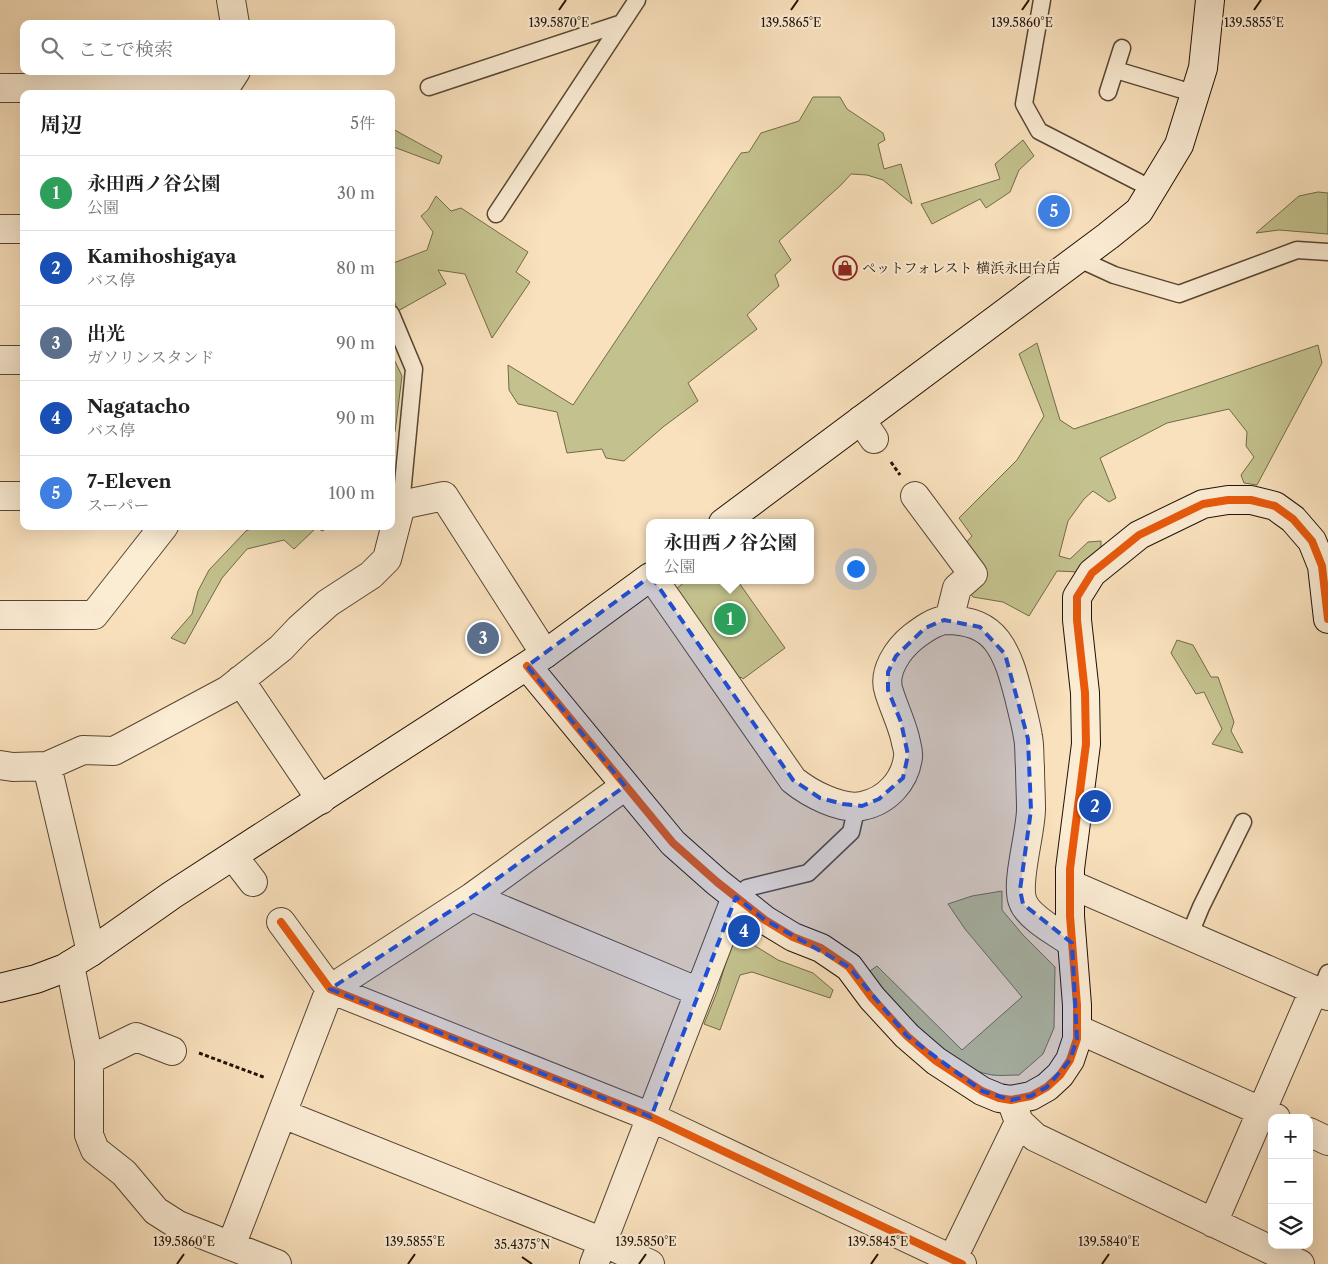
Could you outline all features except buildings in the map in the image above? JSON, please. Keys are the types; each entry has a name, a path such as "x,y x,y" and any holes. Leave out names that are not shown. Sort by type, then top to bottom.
{"street":[{"path":"231,0 234,20"},
{"path":"729,519 868,429 1077,258 1139,211 1179,145 1203,68 1210,0"},
{"path":"0,88 229,84"},
{"path":"0,229 20,229"},
{"path":"0,360 20,360"},
{"path":"0,496 20,496"},
{"path":"395,528 401,505 444,496 536,660 625,786 673,842 765,920 793,937 821,948 849,967 872,998 901,1029 936,1061 982,1091 999,1098 1015,1111 1035,1138 1300,1264"},
{"path":"915,496 973,574 957,588 950,620"},
{"path":"281,922 330,989 651,1117 957,1262 1015,1111 1031,1096 1047,1087 1060,1075 1070,1060 1077,1038 1070,884 1075,821 1086,744 1085,693 1077,620 1077,597 1092,572 1139,535 1203,504 1251,500 1275,506 1293,519 1312,540 1322,566 1328,618"},
{"path":"0,615 94,615 161,530"},
{"path":"0,765 13,767 47,766 83,750 114,751 228,690 282,648 299,628 328,603 371,575 387,559 395,530"},
{"path":"0,988 36,979 81,959 172,896 536,660 646,580"},
{"path":"657,584 793,780 805,790 820,798 857,806 862,806 879,799 893,790 903,778 908,755 901,722 888,690 888,672 896,656 924,628 944,620 962,621 980,626 996,640 1005,654 1014,676 1028,739 1031,810 1020,890 1023,904 1034,916 1072,942"},
{"path":"240,680 321,800"},
{"path":"47,766 81,959 89,1060 89,1135 95,1150 124,1173 156,1211 178,1226 277,1264"},
{"path":"231,1246 330,989 472,897 625,786"},
{"path":"233,856 254,882"},
{"path":"1070,884 1189,936 1322,988 1269,1114 1077,1029"},
{"path":"472,897 700,992"},
{"path":"599,1253 736,897"},
{"path":"89,1060 136,1037 172,1051"},
{"path":"283,1114 599,1253 650,1264"},
{"path":"1213,1223 1268,1116"},
{"path":"1313,1134 1328,1141"}],"lane":[{"path":"496,214 637,0"},
{"path":"1042,0 1024,104 1039,131 1152,189"},
{"path":"429,87 622,23"},
{"path":"1108,92 1122,48"},
{"path":"1116,70 1196,94"},
{"path":"1077,258 1114,275 1179,294 1297,250 1328,252"},
{"path":"395,324 414,369 401,505"},
{"path":"736,897 747,888 808,874 851,832 857,806"},
{"path":"1189,936 1201,906 1243,822"}],"path":[{"path":"868,429 915,496"},
{"path":"172,1051 177,1046 292,1088"}],"highlighted area":[{"path":"651,576 793,780 820,798 843,804 862,806 879,799 903,778 908,755 901,722 888,690 888,672 896,656 925,628 944,620 980,627 1005,654 1028,739 1031,810 1020,890 1023,904 1072,943 1077,1039 1070,1060 1047,1087 1031,1096 1011,1100 982,1091 907,1036 849,967 765,920 736,897 651,1117 330,989 472,897 625,786 527,666"}],"shaded area":[{"path":"813,97 840,97 847,109 883,133 885,140 878,144 884,169 901,164 912,204 883,180 867,175 851,174 779,241 791,260 775,275 779,286 747,315 757,329 688,383 698,401 663,427 624,461 606,458 602,449 567,453 557,412 518,404 509,390 508,365 573,405 741,153 749,152 761,133 799,121"},
{"path":"395,130 442,156 439,164 395,148"},
{"path":"1023,140 1034,156 1019,170 1010,192 986,208 980,199 932,224 921,204 1000,179 995,164"},
{"path":"1318,192 1328,193 1328,234 1279,230 1256,233 1299,196"},
{"path":"436,196 451,211 461,208 528,252 516,272 530,282 492,338 465,274 438,270 446,284 398,311 395,303 395,262 427,250 433,232 421,216 428,210"},
{"path":"1037,343 1060,420 1074,429 1318,345 1322,363 1257,485 1244,483 1241,475 1254,457 1246,446 1247,432 1229,409 1167,423 1100,458 1116,498 1109,502 1093,491 1084,499 1068,521 1059,556 1070,559 1088,542 1101,541 1101,552 1079,572 1057,571 1029,616 1003,602 973,597 967,589 963,546 972,536 959,518 1017,460 1044,416 1019,354"},
{"path":"395,361 402,376 395,432"},
{"path":"314,530 294,549 284,540 247,549 222,578 185,644 171,638 192,614 198,591 209,570 246,531"},
{"path":"682,584 740,584 785,648 743,679 741,677 738,680 675,590"},
{"path":"1177,640 1193,645 1211,677 1218,677 1234,722 1231,731 1243,753 1212,744 1222,729 1204,692 1196,694 1171,653"},
{"path":"1002,891 1002,910 1023,935 1055,967 1054,1028 1043,1054 1019,1075 992,1075 973,1070 938,1049 907,1019 867,973 877,966 962,1050 1022,997 965,929 948,904 972,896"},
{"path":"744,939 778,960 813,973 833,990 830,998 752,972 740,975 720,1030 704,1024 717,992 732,942"}],"cycle path":[{"path":"527,666 673,843 717,882 765,920 793,937 821,948 849,967 872,998 907,1036 936,1061 982,1091 999,1098 1011,1100 1031,1096 1047,1087 1060,1075 1070,1060 1077,1039 1077,1005 1070,916 1070,869 1086,744 1085,693 1077,620 1077,597 1092,573 1139,535 1203,504 1228,500 1251,500 1275,506 1293,519 1312,541 1322,566 1328,619"},
{"path":"281,922 330,989 651,1117 962,1264"}],"place":[{"name":"7-Eleven","path":"1054,211"},
{"name":"ペットフォレスト 横浜永田台店","path":"845,268"},
{"name":"永田西ノ谷公園","path":"730,619"},
{"name":"出光","path":"483,638"},
{"name":"Kamihoshigaya","path":"1095,806"},
{"name":"Nagatacho","path":"744,931"}]}
